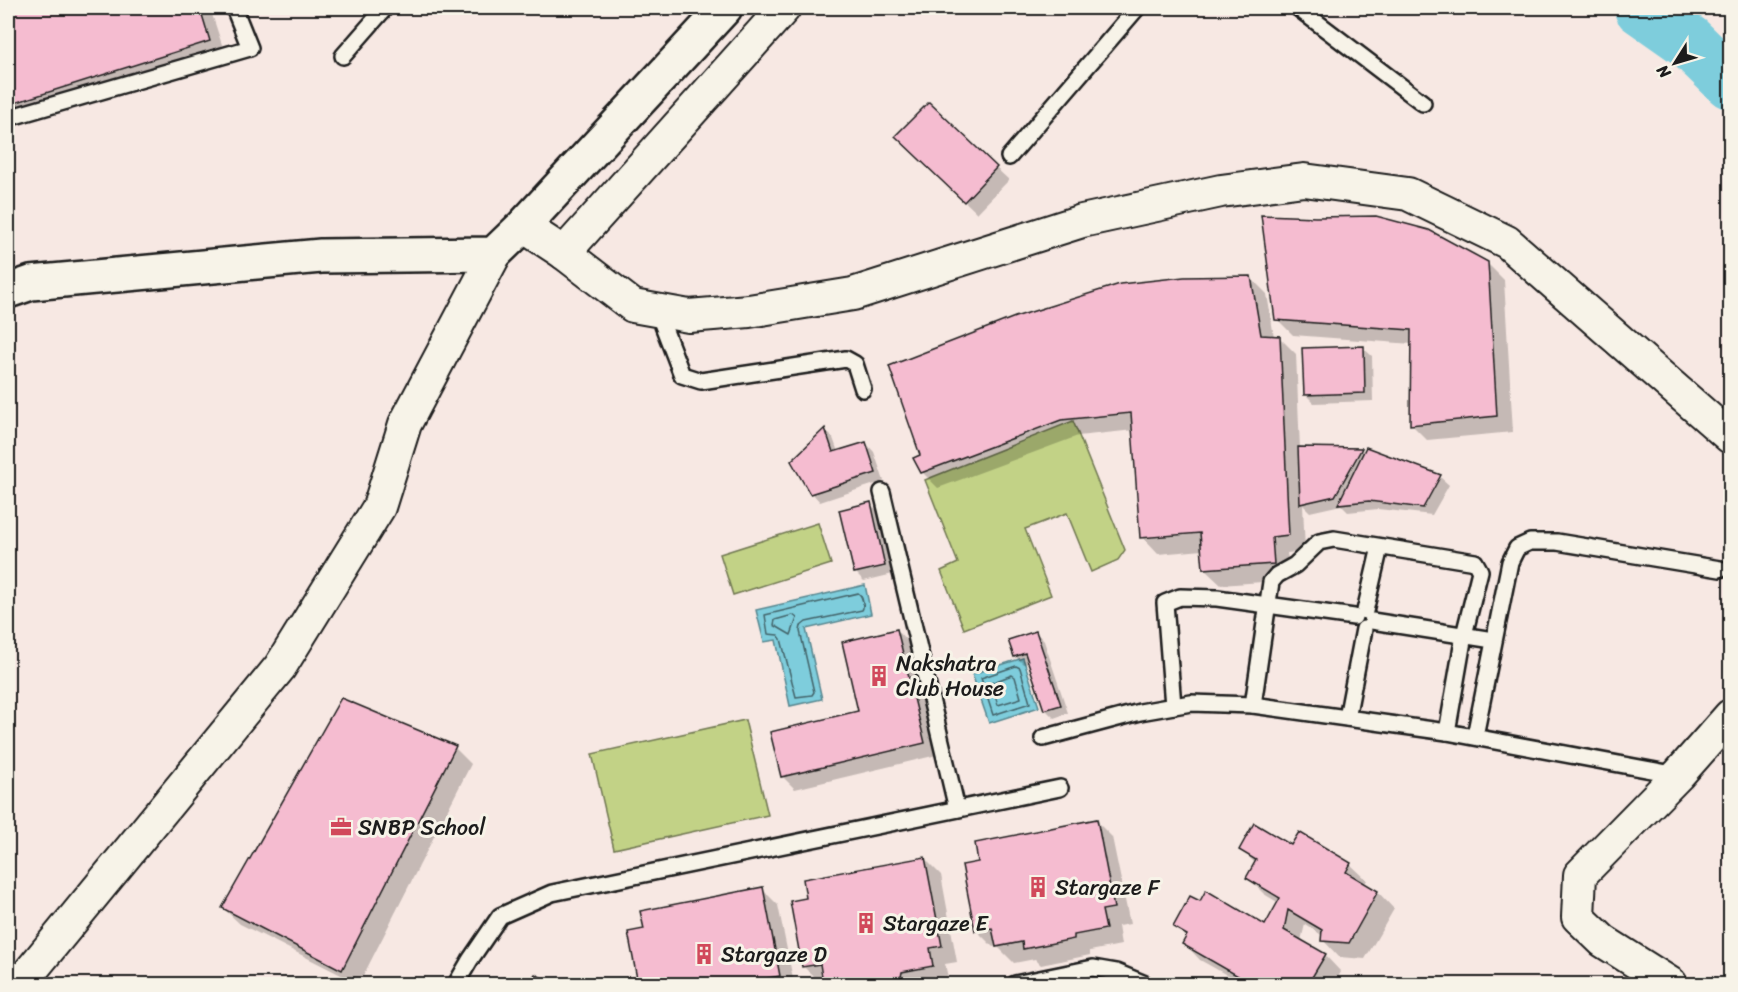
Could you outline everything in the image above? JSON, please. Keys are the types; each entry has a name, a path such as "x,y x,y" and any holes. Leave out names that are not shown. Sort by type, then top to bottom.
{"street":[{"path":"20,984 280,668 379,507 405,424 496,252 523,226 725,8"},
{"path":"564,253 784,8"},
{"path":"523,226 564,253 633,306 688,316 739,312 853,294 1082,221 1221,191 1304,180 1408,194 1507,242 1731,437"},
{"path":"8,291 31,283 321,256 491,254 496,252"},
{"path":"1671,984 1603,941 1578,917 1580,875 1678,775 1731,716"}],"lane":[{"path":"8,118 250,48 234,8"},
{"path":"343,56 386,8"},
{"path":"1009,157 1137,8"},
{"path":"1298,8 1423,103"},
{"path":"657,310 682,375 701,381 846,359 855,364 863,389"},
{"path":"882,492 957,809"},
{"path":"1253,705 1266,603 1271,582 1277,575 1295,565 1319,542 1334,539 1475,562 1480,571 1464,635 1447,732"},
{"path":"1475,736 1510,562 1517,548 1530,542 1557,543 1594,547 1720,569"},
{"path":"1347,718 1364,620 1380,547"},
{"path":"1173,706 1165,603 1180,597 1266,603 1493,640"},
{"path":"1043,738 1140,712 1191,703 1253,705 1475,736 1678,775"},
{"path":"456,984 500,916 552,893 1060,788"},
{"path":"1015,984 1093,968 1116,972 1145,984"}],"green space":[{"path":"1073,421 1125,550 1118,560 1091,572 1067,513 1025,529 1051,595 964,629 941,571 958,563 925,480"},
{"path":"818,523 831,564 733,595 720,554"},
{"path":"745,720 768,815 614,849 592,754"}],"water":[{"path":"865,585 871,614 806,629 822,699 790,706 776,640 764,642 756,610"},
{"path":"1023,658 1039,707 989,723 972,674"}],"building":[{"path":"8,8 200,8 210,41 8,105"},
{"path":"929,102 997,167 964,202 895,136"},
{"path":"1261,215 1376,216 1429,230 1488,262 1497,416 1410,425 1411,330 1275,320"},
{"path":"1251,276 1261,335 1280,336 1289,535 1272,537 1274,564 1203,569 1200,533 1140,538 1131,413 1061,420 921,473 913,458 920,455 889,366 1015,317 1120,284 1184,277"},
{"path":"1364,346 1365,393 1304,395 1302,348"},
{"path":"825,428 833,452 866,442 876,473 810,494 791,461"},
{"path":"1298,447 1362,448 1335,496 1300,504"},
{"path":"1366,447 1441,475 1423,508 1369,501 1338,504"},
{"path":"871,502 885,566 854,573 839,510"},
{"name":"Nakshatra Club House","path":"897,629 925,743 781,777 770,732 858,711 842,642"},
{"path":"1036,631 1061,705 1044,710 1025,653 1014,657 1008,640"},
{"name":"SNBP School","path":"341,698 456,746 342,970 222,908"},
{"name":"Stargaze F","path":"1097,819 1114,908 1102,910 1106,929 1074,935 1074,939 1023,949 1022,942 996,947 992,928 975,931 962,865 978,862 975,843"},
{"path":"1254,823 1291,845 1299,832 1351,863 1346,872 1378,891 1349,943 1321,941 1322,930 1288,910 1284,930 1326,954 1308,984 1252,984 1182,944 1187,935 1173,927 1190,896 1200,901 1206,890 1265,925 1280,898 1246,878 1256,860 1239,850"},
{"name":"Stargaze E","path":"925,857 942,946 930,948 933,966 902,972 901,977 857,984 850,984 849,979 823,983 820,964 802,967 790,901 806,898 803,879"},
{"name":"Stargaze D","path":"763,887 780,976 768,978 769,984 638,984 628,932 644,929 640,911"},
{"path":"535,974 553,984 529,984"}],"waterway":[{"path":"1641,8 1688,41 1730,82"}],"place":[{"name":"Nakshatra Club House","path":"879,676"},
{"name":"SNBP School","path":"341,827"},
{"name":"Stargaze F","path":"1038,887"},
{"name":"Stargaze E","path":"866,923"},
{"name":"Stargaze D","path":"704,954"}]}
